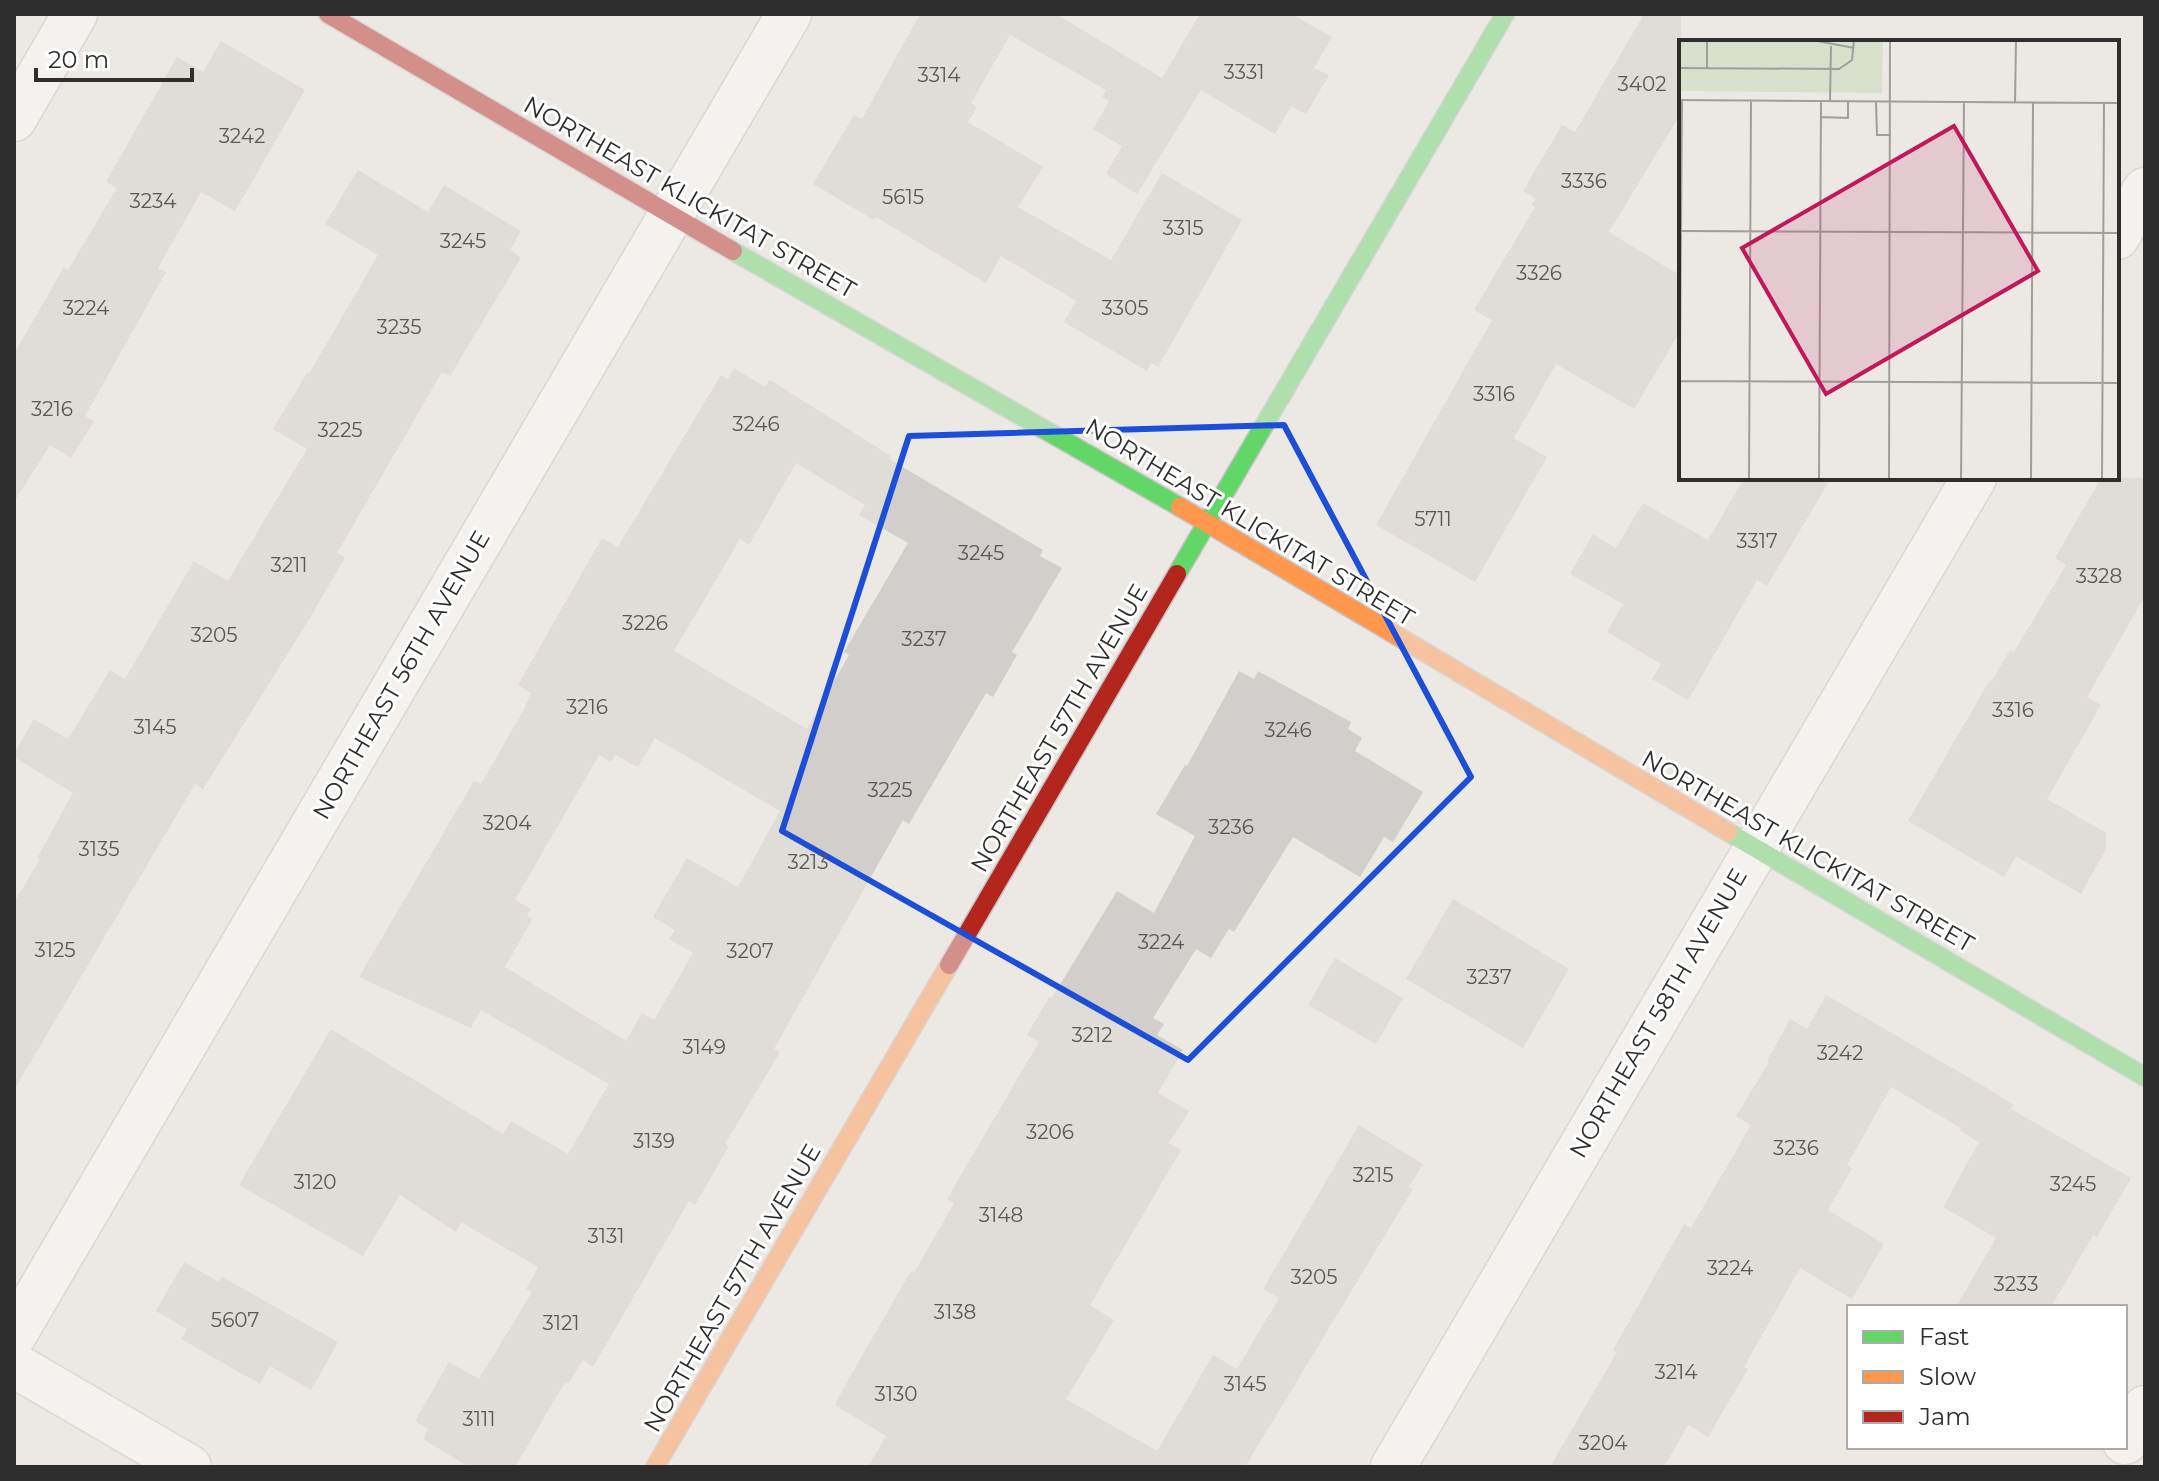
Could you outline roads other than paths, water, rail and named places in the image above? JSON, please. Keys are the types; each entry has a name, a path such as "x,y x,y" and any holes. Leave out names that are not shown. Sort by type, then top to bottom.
{"street":[{"path":"14,119 75,14"},
{"name":"NORTHEAST KLICKITAT STREET","path":"328,14 670,215 1207,523 2145,1077"},
{"name":"NORTHEAST 56TH AVENUE","path":"14,1335 789,14"},
{"name":"NORTHEAST 57TH AVENUE","path":"655,1467 1505,14"},
{"path":"2119,234 2145,190"},
{"name":"NORTHEAST 58TH AVENUE","path":"1393,1467 1973,480"},
{"path":"14,1365 189,1467"},
{"path":"2127,1439 2145,1408"},
{"path":"2110,1467 2121,1449"}]}
